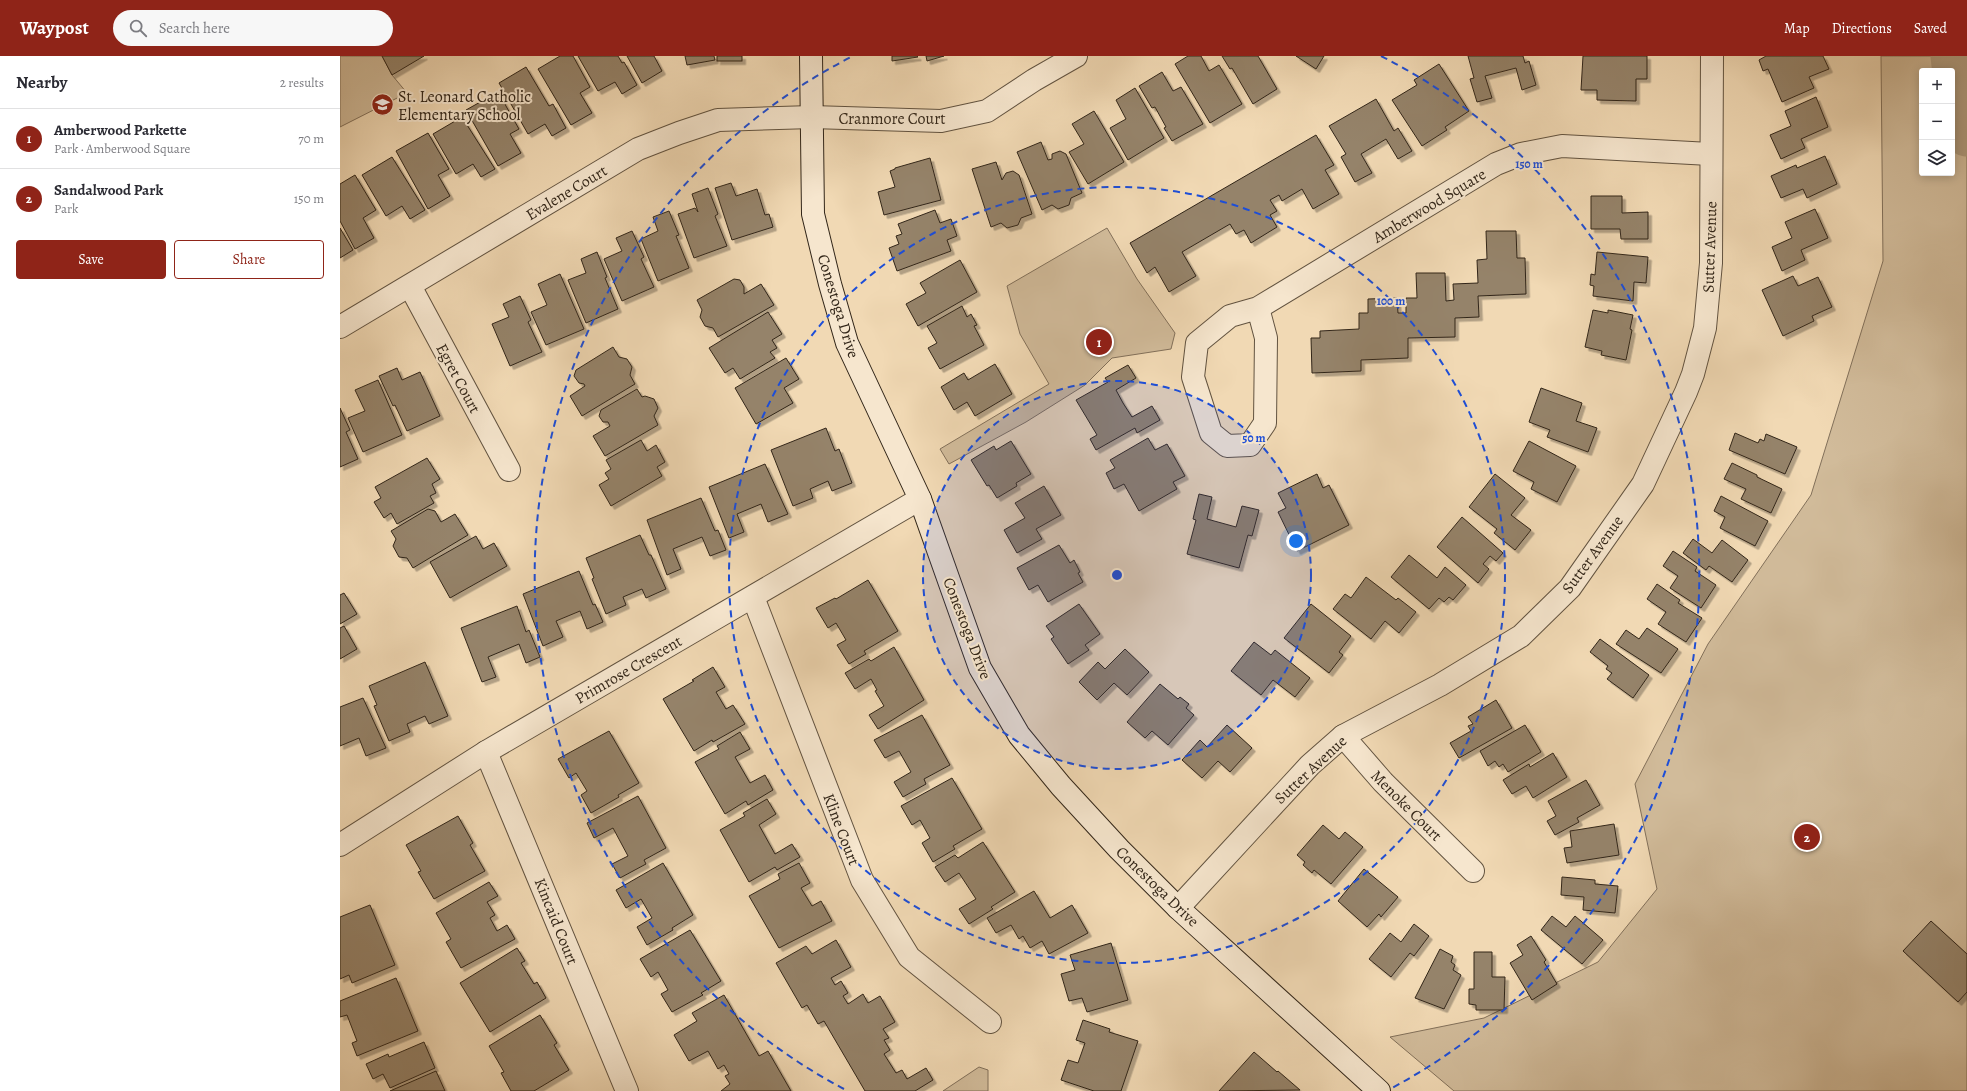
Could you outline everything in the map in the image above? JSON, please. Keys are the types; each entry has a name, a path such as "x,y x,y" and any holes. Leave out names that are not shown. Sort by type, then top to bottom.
{"street":[{"name":"Conestoga Drive","path":"811,56 813,214 830,284 847,343 920,500 980,668 1019,735 1066,792 1119,849 1178,908 1379,1091"},
{"name":"Cranmore Court","path":"812,117 941,121 987,111 1034,80 1076,56"},
{"name":"Sutter Avenue","path":"1178,908 1299,776 1343,736 1440,685 1521,636 1570,588 1643,484 1686,392 1693,374 1705,328 1711,263 1710,154 1712,56"},
{"name":"Evalene Court","path":"340,327 638,149 718,120 812,117"},
{"name":"Amberwood Square","path":"1258,308 1266,338 1265,423 1250,444 1227,446 1211,433 1193,377 1197,343 1230,316 1258,308 1496,164 1521,154 1562,146 1710,154"},
{"name":"Egret Court","path":"410,286 509,470"},
{"name":"Primrose Crescent","path":"340,845 486,752 920,500"},
{"name":"Kline Court","path":"753,598 862,880 909,957 990,1022"},
{"name":"Menoke Court","path":"1343,736 1383,782 1473,871"},
{"name":"Kincaid Court","path":"486,752 627,1091"}],"shaded area":[{"path":"340,56 382,56 392,75 407,93 340,127"},
{"path":"1881,56 1967,56 1967,1091 1454,1091 1390,1037 1484,1018 1598,962 1657,889 1635,784 1708,644 1811,495 1883,261"},
{"path":"1107,228 1137,279 1175,333 1171,349 1112,358 1085,385 1026,422 949,464 940,449 1049,384 1020,334 1007,286"},
{"path":"979,1067 988,1070 988,1091 943,1091"}],"building":[{"path":"382,56 424,56 392,75"},
{"path":"560,56 573,56 590,87 580,93 592,113 571,125 538,69"},
{"path":"578,56 618,56 622,63 624,62 637,85 622,94 615,82 598,91"},
{"path":"627,56 654,56 662,71 642,83"},
{"path":"685,56 714,56 715,60 687,65"},
{"path":"717,56 742,56 742,61 717,61"},
{"path":"892,56 917,56 918,57 892,61"},
{"path":"926,56 944,56 927,61"},
{"path":"1188,56 1201,56 1209,71 1219,65 1242,104 1210,123 1175,64"},
{"path":"1222,56 1258,56 1277,89 1253,104 1232,68 1230,69"},
{"path":"1296,56 1324,56 1316,69"},
{"path":"1468,56 1523,56 1525,63 1529,61 1536,85 1522,90 1516,68 1485,76 1492,98 1477,102 1470,79 1474,78"},
{"path":"1583,56 1647,56 1647,79 1636,79 1636,101 1597,100 1597,90 1581,90"},
{"path":"1766,56 1823,56 1829,69 1809,77 1814,88 1782,102 1768,69 1763,71 1759,60"},
{"path":"1439,64 1469,111 1445,127 1447,130 1422,146 1392,100 1417,85 1414,80"},
{"path":"526,67 549,106 553,104 566,128 552,136 545,124 528,134 499,83"},
{"path":"1162,72 1173,91 1181,87 1203,124 1172,141 1164,128 1166,127 1155,107 1152,108 1139,86"},
{"path":"1135,88 1164,138 1128,160 1110,128 1126,119 1116,100"},
{"path":"498,92 519,129 510,134 521,153 498,166 466,110"},
{"path":"1816,97 1828,127 1801,139 1805,148 1781,159 1770,135 1791,126 1785,111"},
{"path":"1376,99 1394,131 1398,128 1412,151 1398,159 1386,139 1361,154 1372,173 1355,182 1341,157 1346,154 1329,126"},
{"path":"1094,111 1124,162 1088,184 1069,152 1084,144 1072,124"},
{"path":"462,117 495,169 481,177 473,164 456,174 433,134"},
{"path":"428,133 449,169 438,175 450,196 428,209 396,151"},
{"path":"1316,135 1334,165 1325,170 1339,194 1313,209 1302,189 1282,201 1279,195 1270,200 1277,211 1270,215 1277,227 1251,243 1244,230 1236,234 1230,224 1182,252 1196,276 1169,292 1155,267 1147,273 1130,243"},
{"path":"1041,142 1048,160 1052,159 1052,154 1060,151 1066,154 1082,193 1071,198 1069,205 1058,209 1052,205 1042,210 1017,152"},
{"path":"1825,156 1837,184 1807,198 1803,189 1781,198 1771,176 1796,165 1797,168"},
{"path":"392,157 425,210 410,219 402,206 386,216 362,175"},
{"path":"930,158 941,200 884,215 878,192 895,187 890,171 895,168"},
{"path":"996,162 1002,180 1006,173 1013,171 1019,175 1032,214 1021,218 1018,225 1007,228 1001,223 991,227 972,169"},
{"path":"355,175 376,210 363,218 374,238 355,249 340,221 340,184"},
{"path":"731,183 736,196 757,189 765,215 769,214 773,227 732,240 715,188"},
{"path":"708,188 718,214 715,216 727,246 694,258 678,214 695,208 698,212 692,194"},
{"path":"1591,196 1622,196 1622,213 1648,212 1648,239 1621,239 1620,229 1591,229"},
{"path":"1815,209 1828,238 1801,250 1805,260 1782,271 1772,247 1792,238 1785,222"},
{"path":"935,210 940,223 951,219 957,236 947,240 951,251 897,271 889,248 899,244 896,236 902,234 898,224"},
{"path":"669,211 679,235 676,236 689,268 658,281 641,239 658,231 653,217"},
{"path":"340,228 353,250 340,258"},
{"path":"632,231 644,257 641,259 654,287 622,301 604,259 622,251 616,238"},
{"path":"1486,231 1516,231 1517,258 1525,258 1526,294 1478,296 1479,317 1455,318 1455,337 1408,338 1408,358 1361,360 1361,371 1312,373 1311,338 1320,338 1320,331 1359,329 1359,313 1368,313 1368,299 1397,298 1398,313 1406,313 1406,298 1417,298 1416,273 1445,273 1446,301 1454,300 1453,284 1478,283 1477,260 1487,259"},
{"path":"597,252 607,277 605,278 618,309 586,323 568,280 586,273 581,259"},
{"path":"1597,252 1648,257 1646,283 1634,282 1633,301 1593,296 1594,286 1590,285 1591,274 1595,275"},
{"path":"960,260 977,292 918,326 906,304 926,293 920,283"},
{"path":"560,274 584,329 546,345 531,312 547,305 538,284"},
{"path":"1793,276 1798,286 1818,277 1832,307 1812,316 1814,321 1783,336 1762,290"},
{"path":"734,279 740,280 744,287 744,294 761,284 774,305 718,337 713,328 705,326 700,317 702,310 697,300"},
{"path":"520,296 531,320 528,322 542,352 510,366 492,324 509,317 503,304"},
{"path":"962,306 967,317 971,314 977,325 974,326 984,345 940,369 928,348 937,343 927,326"},
{"path":"1593,310 1608,313 1608,310 1633,315 1630,329 1632,330 1626,360 1601,355 1602,351 1585,347"},
{"path":"768,312 782,334 772,340 777,348 770,352 775,358 740,379 733,368 725,373 709,348"},
{"path":"613,347 619,357 627,359 632,367 630,375 635,384 582,416 570,396 585,386 584,384 579,383 574,376 576,370"},
{"path":"786,358 799,379 784,388 793,403 756,424 735,388"},
{"path":"995,364 1012,394 975,416 967,402 954,410 941,387 964,373 968,380"},
{"path":"1128,365 1136,378 1116,390 1123,403 1132,417 1152,406 1160,420 1137,433 1135,428 1096,450 1090,439 1097,435 1076,400 1108,382 1105,378"},
{"path":"397,368 402,380 420,372 440,416 407,431 379,376"},
{"path":"378,380 402,435 363,452 348,418 365,411 355,390"},
{"path":"1541,388 1582,403 1576,421 1597,428 1588,452 1547,437 1550,430 1529,422"},
{"path":"637,389 642,397 645,396 654,399 658,408 654,416 658,425 605,456 593,436 610,426 608,422 603,422 599,416 601,410"},
{"path":"340,408 350,430 346,432 358,459 340,467"},
{"path":"826,428 835,451 839,449 852,483 832,491 828,481 810,489 813,498 793,506 771,450"},
{"path":"1735,433 1758,443 1760,439 1764,441 1766,434 1797,447 1785,474 1729,450"},
{"path":"1148,438 1155,450 1167,444 1185,476 1173,482 1177,489 1139,511 1124,484 1114,489 1106,473 1115,468 1110,460"},
{"path":"641,440 647,451 656,445 665,462 657,467 662,476 611,506 599,485 609,479 605,473 611,469 606,460"},
{"path":"1011,441 1031,474 1016,483 1017,486 997,498 989,485 987,486 971,460 994,446 996,450"},
{"path":"1529,441 1576,466 1557,502 1531,489 1534,482 1513,471"},
{"path":"427,458 440,479 432,484 436,493 430,496 434,503 397,524 391,513 384,518 374,502 381,498 375,487"},
{"path":"1732,463 1782,489 1771,513 1741,499 1746,489 1724,479"},
{"path":"765,464 788,514 768,522 761,504 737,514 744,532 729,538 709,487"},
{"path":"1317,474 1323,488 1329,485 1349,525 1297,551 1278,512 1286,508 1278,493"},
{"path":"1495,474 1525,498 1511,515 1531,530 1515,550 1494,533 1497,529 1469,507"},
{"path":"1044,486 1061,515 1036,529 1042,539 1017,553 1004,530 1025,518 1015,503"},
{"path":"1199,494 1212,497 1207,519 1236,527 1242,506 1259,510 1252,536 1248,535 1239,568 1187,554 1196,520 1193,519"},
{"path":"1721,496 1768,521 1755,546 1720,528 1725,517 1714,511"},
{"path":"701,498 715,531 718,530 726,550 710,556 702,537 673,549 681,569 667,575 647,520"},
{"path":"428,509 435,511 441,522 455,514 468,535 413,568 407,558 399,557 393,546 396,539 391,531"},
{"path":"1462,517 1503,553 1496,561 1490,556 1483,564 1489,569 1478,583 1437,547"},
{"path":"640,535 649,555 651,555 666,589 646,598 642,589 623,597 626,605 606,614 592,579 594,578 586,558"},
{"path":"476,536 483,549 494,543 507,566 450,598 430,562"},
{"path":"1693,539 1712,553 1722,540 1748,560 1732,582 1709,566 1706,570 1683,553"},
{"path":"1059,545 1070,563 1074,560 1080,572 1078,573 1083,582 1048,602 1038,585 1029,590 1017,568"},
{"path":"1673,551 1697,567 1695,571 1716,585 1701,608 1670,588 1678,576 1663,566"},
{"path":"1409,555 1437,578 1445,567 1466,585 1453,600 1449,597 1444,602 1439,598 1429,609 1391,577"},
{"path":"579,571 593,605 595,604 603,622 587,629 580,611 556,621 563,637 543,646 523,594"},
{"path":"1366,577 1396,600 1398,598 1416,612 1399,633 1385,621 1371,639 1333,609 1345,594 1351,598"},
{"path":"868,580 898,631 864,651 866,654 849,664 837,645 846,640 836,623 828,628 816,608 835,598 836,599"},
{"path":"1657,584 1680,600 1678,603 1702,618 1686,642 1658,624 1666,612 1647,599"},
{"path":"344,593 357,614 340,624 340,595"},
{"path":"1079,604 1100,634 1085,645 1089,650 1068,664 1051,639 1054,637 1046,626"},
{"path":"1311,604 1351,636 1339,652 1343,655 1329,673 1284,638"},
{"path":"517,606 526,632 529,630 540,657 526,663 519,644 488,657 496,677 482,682 461,628"},
{"path":"344,626 357,649 340,659 340,628"},
{"path":"1647,628 1678,649 1661,673 1616,644 1626,630 1639,639"},
{"path":"1600,639 1649,675 1633,698 1607,679 1612,673 1606,669 1608,666 1590,652"},
{"path":"1254,642 1271,655 1275,650 1310,678 1295,697 1273,680 1261,695 1231,671"},
{"path":"894,647 924,700 878,729 869,715 884,706 875,691 877,690 871,679 855,689 845,673 869,659 871,661"},
{"path":"1125,649 1149,672 1127,695 1114,683 1097,700 1079,682 1098,662 1105,669"},
{"path":"425,662 448,716 429,724 425,716 407,724 410,732 389,741 374,706 377,705 369,686"},
{"path":"713,667 725,687 716,692 726,709 733,705 745,724 713,742 712,740 694,751 663,699 694,681 692,680"},
{"path":"1160,684 1178,699 1180,697 1189,704 1186,708 1194,715 1168,745 1152,731 1145,738 1127,722"},
{"path":"363,698 386,748 366,756 359,738 340,746 340,707"},
{"path":"1496,700 1512,728 1459,758 1450,743 1471,731 1468,726 1473,724 1468,717"},
{"path":"922,715 950,765 924,779 926,784 903,797 894,782 911,772 899,751 885,758 874,740"},
{"path":"1227,725 1252,748 1230,772 1218,761 1202,778 1182,760 1200,740 1207,747"},
{"path":"1525,725 1541,752 1508,772 1503,764 1499,767 1495,761 1488,766 1480,751"},
{"path":"609,731 639,783 618,795 619,797 591,813 581,795 587,791 576,773 569,778 558,759"},
{"path":"740,732 750,749 735,757 750,783 765,775 773,790 748,805 746,801 725,814 695,762 719,749 717,746"},
{"path":"1553,753 1567,777 1533,798 1526,786 1512,794 1503,780 1529,764 1530,767"},
{"path":"952,778 982,829 953,846 955,849 933,862 922,843 930,838 920,820 912,825 901,806"},
{"path":"1586,780 1600,805 1577,818 1579,822 1555,835 1547,821 1556,816 1548,801"},
{"path":"638,796 666,848 644,860 646,864 620,878 612,864 628,856 613,828 594,838 587,823"},
{"path":"767,799 776,814 759,825 775,854 792,844 800,857 777,870 775,867 749,882 720,830 745,816 743,813"},
{"path":"458,816 473,843 470,845 485,871 434,899 418,872 421,871 406,845"},
{"path":"1614,824 1619,855 1567,863 1564,848 1572,847 1570,831"},
{"path":"1323,825 1339,839 1345,832 1363,847 1331,884 1314,870 1312,873 1303,865 1305,862 1297,855"},
{"path":"983,842 1015,892 991,907 993,909 969,924 959,909 976,899 959,873 945,882 935,867 955,855 958,858"},
{"path":"663,863 693,915 672,928 673,930 647,945 637,927 652,918 641,899 626,908 616,890"},
{"path":"799,863 810,883 801,888 812,906 821,901 832,921 779,948 749,896 780,879 778,874"},
{"path":"1364,869 1398,897 1381,917 1379,914 1367,927 1338,901"},
{"path":"1562,877 1595,880 1595,884 1618,886 1615,913 1583,910 1584,897 1561,895"},
{"path":"489,882 498,896 487,902 495,915 490,918 497,931 507,925 515,939 461,968 446,942 451,939 436,913"},
{"path":"1034,891 1050,918 1072,905 1088,933 1049,954 1042,941 1030,948 1023,936 1019,939 1011,925 996,933 987,918"},
{"path":"370,905 395,965 352,983 349,975 340,979 340,917"},
{"path":"1552,916 1566,927 1575,916 1603,940 1582,964 1541,930"},
{"path":"1931,921 1967,954 1967,992 1958,1002 1903,951"},
{"path":"1414,924 1429,936 1414,956 1410,953 1391,977 1369,959 1390,933 1401,942"},
{"path":"690,930 721,981 701,993 703,995 672,1012 661,994 668,990 658,972 651,977 640,959"},
{"path":"1531,936 1546,960 1544,962 1557,984 1532,1000 1510,963 1523,955 1517,945"},
{"path":"836,940 851,967 831,978 835,985 841,981 848,993 843,996 848,1004 863,994 868,1003 880,996 895,1022 883,1029 889,1038 884,1040 890,1050 884,1054 896,1073 902,1070 907,1079 926,1068 933,1080 915,1091 865,1091 824,1021 818,1024 807,1005 802,1008 776,963 806,946 812,954"},
{"path":"1111,943 1128,1000 1087,1012 1082,998 1069,1001 1061,974 1075,970 1070,955"},
{"path":"517,948 525,961 521,963 534,984 537,982 546,998 490,1032 460,983"},
{"path":"1440,949 1453,956 1451,962 1455,965 1453,970 1461,975 1444,1009 1415,998"},
{"path":"1474,952 1492,952 1492,977 1505,977 1504,1010 1476,1010 1476,1005 1469,1004 1469,989 1474,989"},
{"path":"396,978 418,1031 357,1056 352,1043 357,1041 347,1015 340,1017 340,1001"},
{"path":"724,995 759,1056 768,1051 791,1091 721,1091 730,1084 725,1076 729,1074 724,1065 718,1069 708,1051 689,1061 674,1035 697,1021 692,1013"},
{"path":"540,1015 557,1043 554,1045 569,1070 534,1091 511,1091 501,1073 504,1072 489,1046"},
{"path":"1083,1020 1110,1029 1109,1032 1138,1041 1121,1091 1094,1091 1061,1080 1068,1060 1078,1063 1085,1043 1076,1040"},
{"path":"424,1042 435,1068 390,1088 383,1074 373,1079 366,1064 388,1054 389,1057"},
{"path":"1254,1052 1277,1072 1278,1071 1300,1090 1219,1091"},
{"path":"436,1071 445,1091 390,1091"}],"waterway":[{"path":"1954,56 1962,126 1967,133"}],"place":[{"name":"St. Leonard Catholic Elementary School","path":"383,105"},
{"name":"Amberwood Parkette","path":"1099,342"},
{"name":"Sandalwood Park","path":"1807,837"}]}
